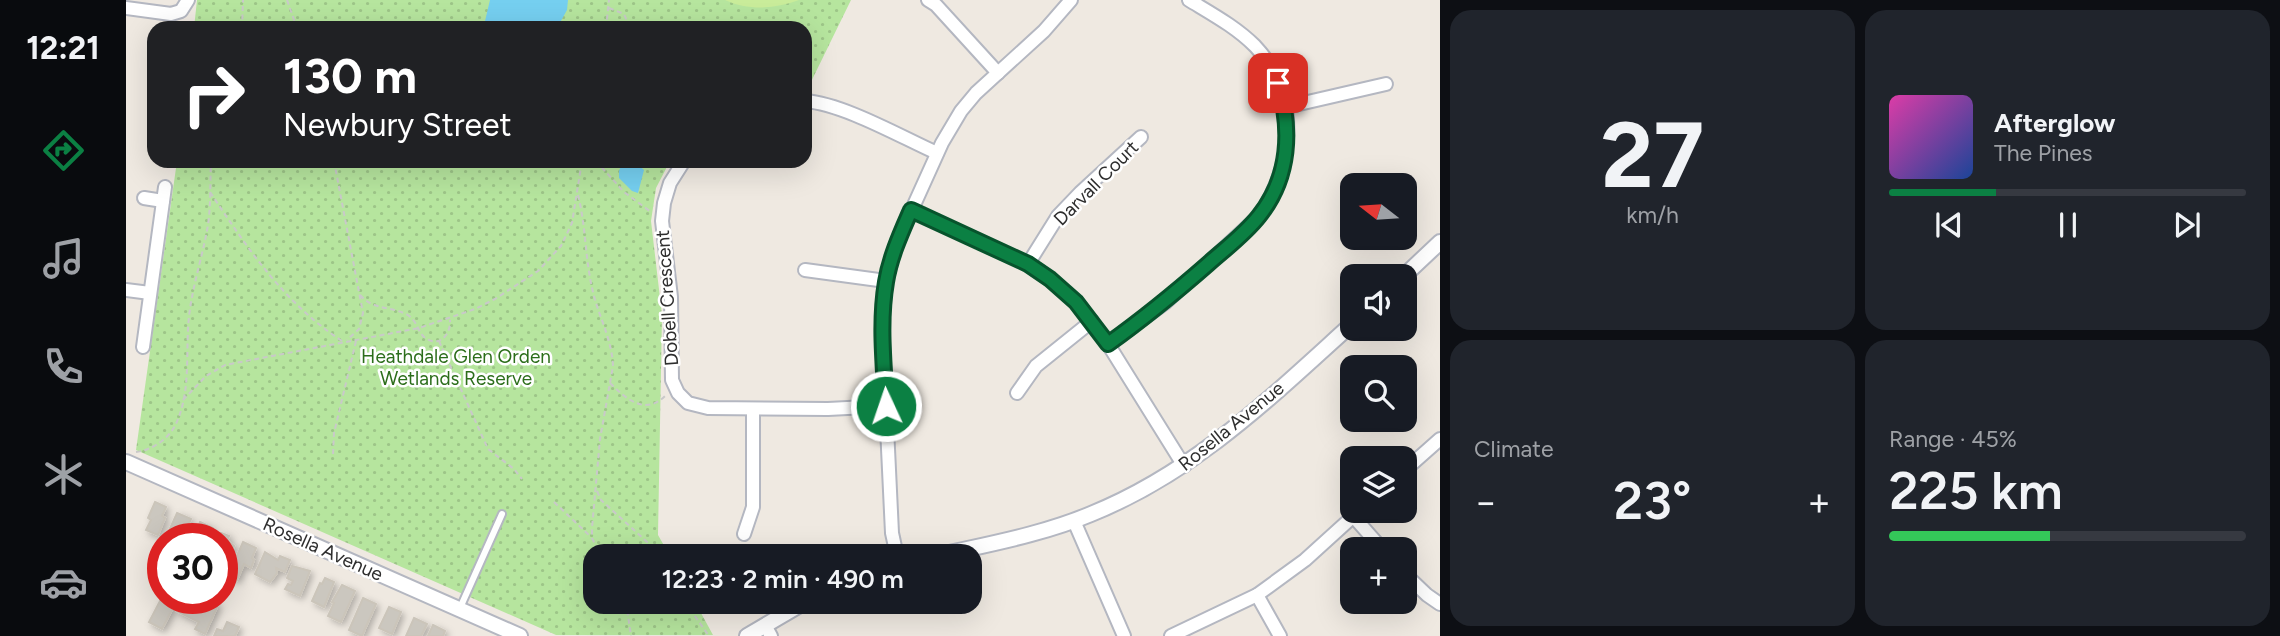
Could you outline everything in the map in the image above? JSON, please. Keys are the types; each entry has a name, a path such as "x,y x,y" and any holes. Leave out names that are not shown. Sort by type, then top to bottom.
{"street":[{"path":"126,8 171,14 181,11 188,0"},
{"path":"928,0 936,5 998,73"},
{"path":"894,544 882,322 886,281 895,247 937,153 961,111 976,93 1044,31 1071,0"},
{"path":"1108,344 1166,302 1259,216 1270,199 1284,166 1288,145 1286,107 1269,65 1256,47 1237,30 1192,1"},
{"path":"1286,107 1386,84"},
{"path":"812,102 840,109 937,153"},
{"name":"Darvall Court","path":"1028,264 1058,216 1141,137"},
{"name":"Dobell Crescent","path":"680,168 670,183 663,213 671,298 672,373 674,386 683,399 693,406 708,408 828,409 886,406"},
{"path":"143,347 165,187"},
{"path":"144,198 163,201"},
{"path":"911,210 1028,264 1076,302 1108,344 1184,466"},
{"path":"1417,264 1440,242"},
{"path":"804,270 886,281"},
{"path":"126,290 150,293"},
{"path":"1017,393 1035,366 1091,321"},
{"name":"Rosella Avenue","path":"982,546 1074,521 1131,496 1184,466 1247,418 1340,335"},
{"path":"744,534 753,508 753,409"},
{"path":"1417,459 1440,439"},
{"name":"Rosella Avenue","path":"131,457 520,636"},
{"path":"1074,521 1124,636"},
{"path":"1171,636 1257,595 1305,559 1346,523"},
{"path":"1417,585 1440,604"},
{"path":"1257,595 1280,636"},
{"path":"760,633 788,614"}],"lane":[{"path":"459,609 502,514"}],"path":[{"path":"242,21 243,0"},
{"path":"287,0 294,21"},
{"path":"607,21 609,0"},
{"path":"609,8 624,14 627,21"},
{"path":"131,457 165,438 175,425 184,400 190,311 208,226 211,168"},
{"path":"335,168 363,313 355,335 343,342"},
{"path":"184,400 206,376 225,365 419,328 449,319 495,299 538,271 554,256 567,235 581,168"},
{"path":"601,168 648,212 663,213"},
{"path":"210,192 249,251 275,283 298,307 343,342"},
{"path":"577,193 582,209 592,289 613,354 600,439 592,538"},
{"path":"359,292 377,307 403,313 417,323 423,337 428,340 439,341 449,333 449,319"},
{"path":"333,454 334,433 356,340"},
{"path":"439,341 488,449 514,469 522,479"},
{"path":"610,383 628,400 648,406 655,405 674,386"},
{"path":"596,486 601,500 649,544"},
{"path":"554,502 595,544"},
{"path":"628,614 631,636"},
{"path":"693,614 709,636"}],"green space":[{"path":"197,0 851,0 812,80 812,21 195,21"},
{"path":"725,0 799,0 762,8"},
{"name":"Heathdale Glen Orden Wetlands Reserve","path":"176,168 666,168 656,188 651,221 662,315 658,535 663,544 583,544 583,614 702,614 713,635 556,635 136,450"}],"water":[{"path":"490,0 568,0 567,10 561,21 485,21"},
{"path":"620,168 644,170 638,193 632,191 619,178"}],"building":[{"path":"155,502 166,507 162,516 165,518 163,523 150,523 151,520 148,518"},
{"path":"177,513 191,519 189,523 172,523"},
{"path":"243,542 256,548 251,568 244,564 238,578 238,553"},
{"path":"265,552 278,560 280,556 290,560 285,572 276,568 277,573 270,582 255,574"},
{"path":"292,566 310,571 300,596 285,589 293,581 287,578"},
{"path":"325,578 334,582 324,607 312,601"},
{"path":"342,585 355,591 341,622 328,616 334,603 332,602"},
{"path":"363,598 376,604 362,636 349,630"},
{"path":"389,607 401,612 392,634 379,628"},
{"path":"153,614 170,614 162,629 149,622"},
{"path":"183,614 214,614 205,634 195,629 199,622"},
{"path":"414,618 427,624 421,636 406,636"},
{"path":"227,622 239,627 235,636 214,636 217,629 223,631"},
{"path":"433,625 445,631 443,636 428,636"}],"route":[{"path":"886,406 883,304 890,263 911,210 1028,264 1076,302 1108,344 1166,302 1259,216 1278,184 1288,145 1286,107 1278,83"}]}
